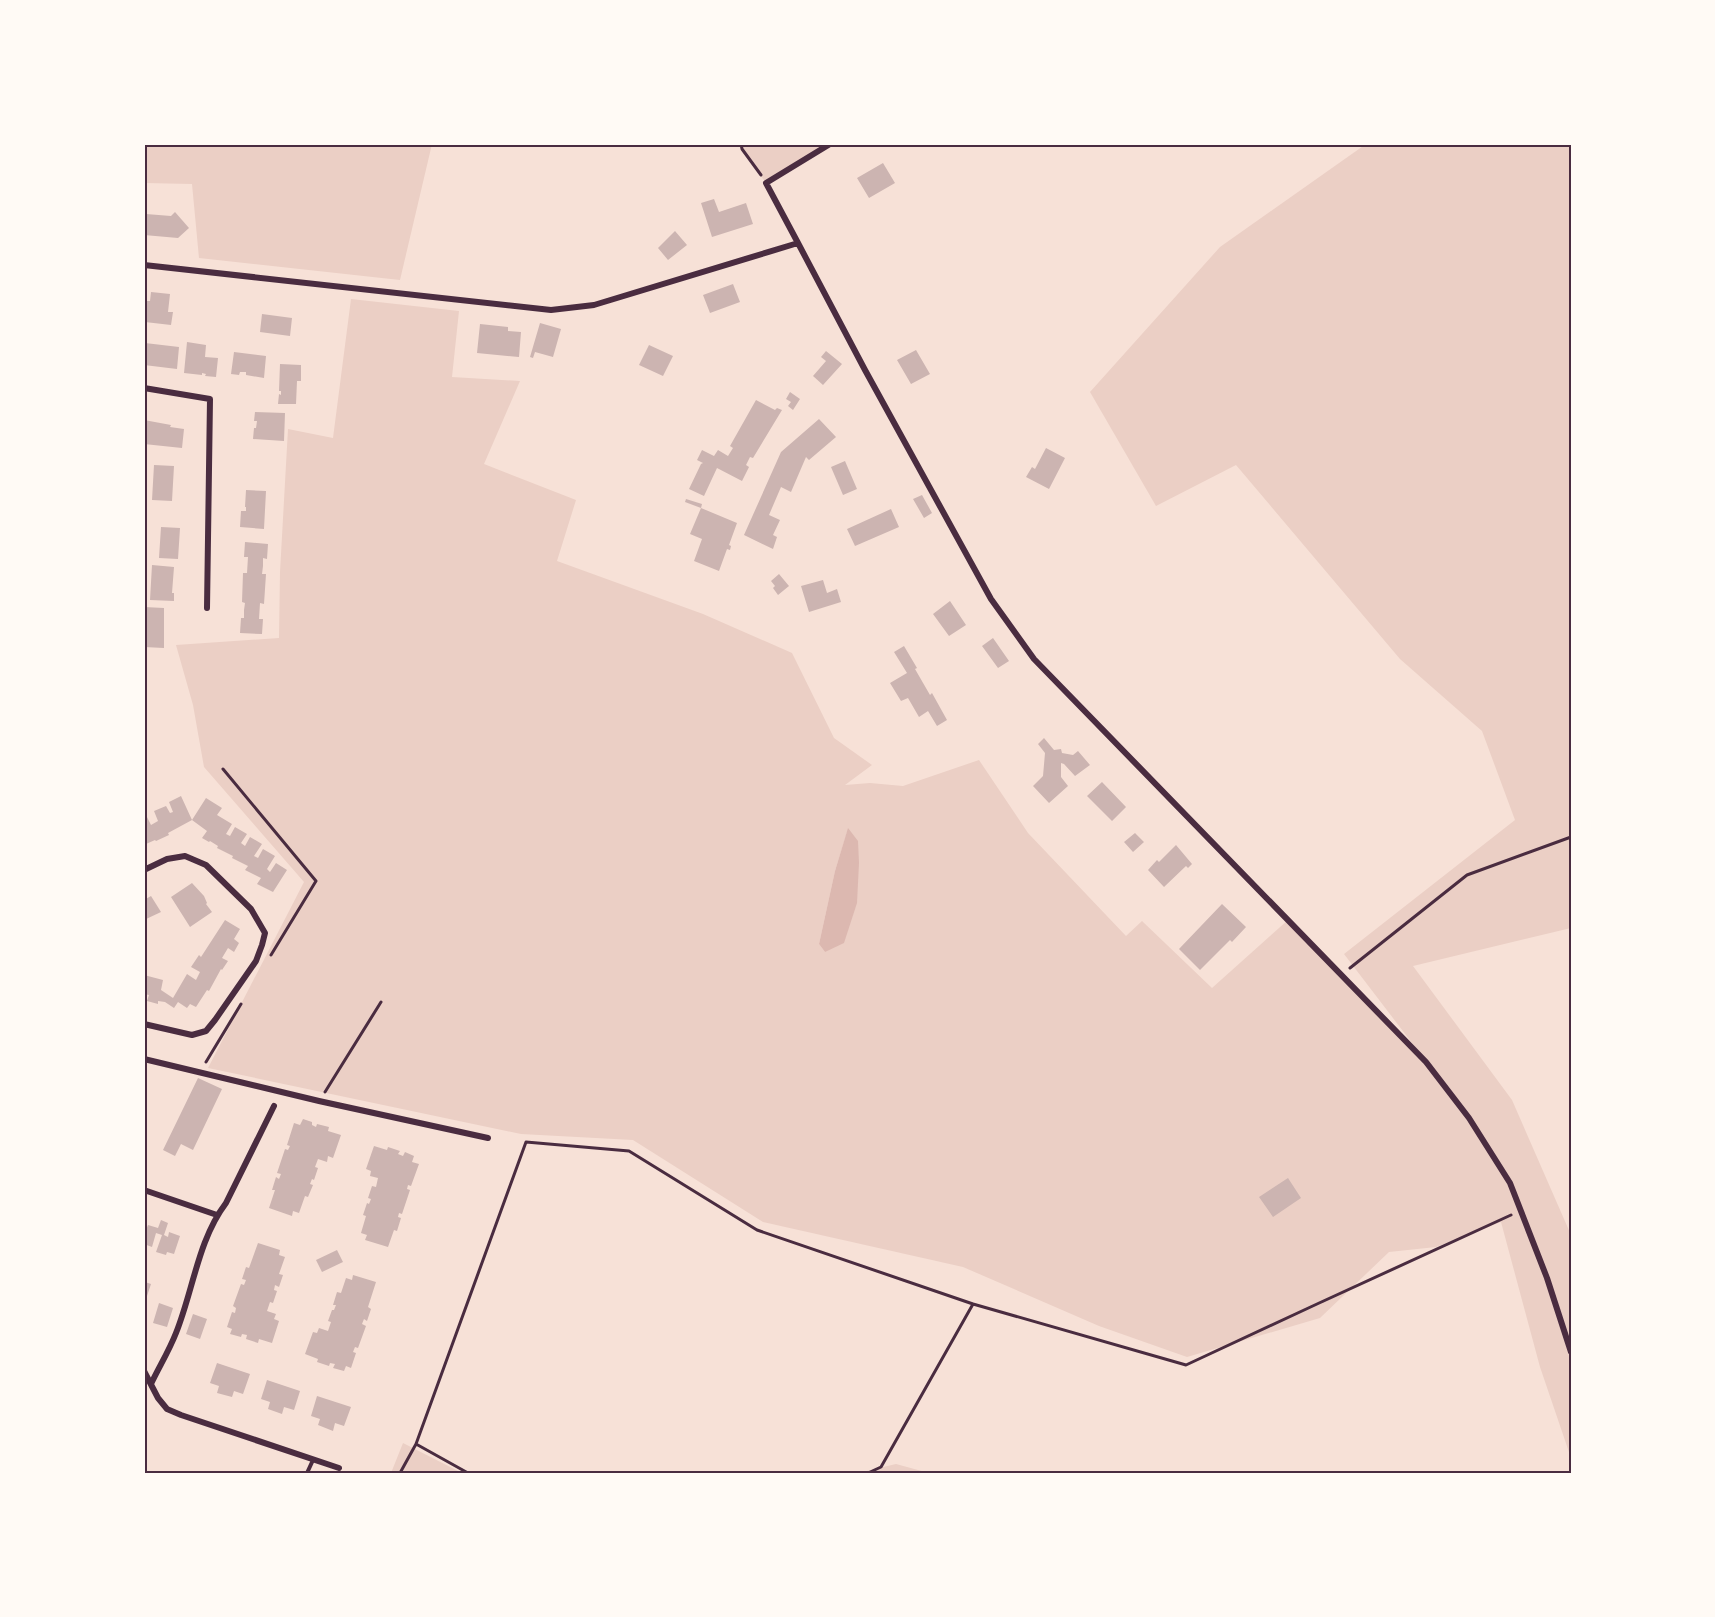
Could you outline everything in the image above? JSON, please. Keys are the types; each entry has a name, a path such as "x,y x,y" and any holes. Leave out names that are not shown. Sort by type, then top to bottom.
{"street":[{"path":"830,144 766,183 865,370 991,598 1034,659 1426,1062 1469,1118 1510,1183 1571,1352"},
{"path":"144,265 551,309 594,305 798,243"},
{"path":"144,388 210,399 207,608"},
{"path":"144,870 167,859 185,856 206,865 251,909 265,933 256,961 206,1031 192,1035 144,1023"},
{"path":"144,1059 488,1138"},
{"path":"151,1384 176,1333 209,1232 226,1203 274,1106"},
{"path":"144,1190 217,1215"},
{"path":"144,1371 158,1398 167,1408 181,1415 339,1468"}],"lane":[{"path":"307,1473 313,1460"}],"path":[{"path":"741,144 766,183"},
{"path":"1341,975 1467,875 1571,837"},
{"path":"319,1101 381,1002"},
{"path":"400,1473 416,1444 526,1142 628,1150 757,1230 973,1304 1186,1365 1521,1211"},
{"path":"868,1473 881,1467 973,1304"},
{"path":"416,1444 468,1473"}],"shaded area":[{"path":"144,144 432,144 400,280 199,258 192,184 144,183"},
{"path":"741,144 830,144 766,183 742,149"},
{"path":"1366,144 1571,144 1571,928 1413,966 1512,1100 1571,1235 1571,1458 1540,1367 1501,1222 1436,1247 1389,1252 1320,1318 1187,1357 1099,1326 963,1267 763,1222 633,1140 521,1134 208,1068 304,882 204,767 193,705 176,645 279,638 280,572 288,429 333,438 351,299 459,311 452,377 520,381 484,464 576,500 557,561 703,614 792,653 834,738 872,765 845,785 870,783 903,786 979,760 1028,833 1126,936 1142,921 1212,988 1288,920 1422,1056 1344,954 1515,820 1482,731 1400,659 1236,465 1156,506 1090,392 1220,247","holes":["848,829 825,952 819,944 835,871"]},
{"path":"848,828 858,841 857,903 844,943 825,952 819,944 835,871"},
{"path":"403,1443 462,1473 391,1473"},
{"path":"896,1464 929,1473 858,1473"}],"building":[{"path":"883,163 895,183 869,198 857,178"},
{"path":"714,199 719,212 746,203 753,224 712,237 701,203"},
{"path":"175,212 189,228 178,238 144,235 146,214 171,216"},
{"path":"675,231 687,245 668,260 658,248"},
{"path":"733,284 740,302 710,313 703,295"},
{"path":"151,292 170,294 168,312 173,312 171,325 145,322 147,301 150,301"},
{"path":"262,314 292,318 290,336 260,332"},
{"path":"540,323 561,329 553,357 535,352 533,358 530,357"},
{"path":"480,324 508,327 508,331 521,332 519,357 477,353"},
{"path":"187,342 206,345 205,357 218,358 216,377 205,376 206,374 202,373 202,375 184,373"},
{"path":"145,343 179,347 177,369 144,365"},
{"path":"649,345 673,356 663,376 639,365"},
{"path":"916,350 930,374 911,384 897,360"},
{"path":"826,351 842,364 823,385 813,376 826,361 821,357"},
{"path":"234,352 266,356 264,378 246,375 246,372 240,372 239,375 231,374"},
{"path":"280,364 301,365 301,381 297,381 296,404 278,404 279,394 281,395 279,391"},
{"path":"790,392 800,399 793,410 788,406 791,402 786,399"},
{"path":"756,400 775,410 777,408 782,410 753,458 750,457 746,465 749,467 742,481 717,468 704,496 689,489 703,463 697,460 702,450 714,456 718,450 728,456 733,448 730,446"},
{"path":"255,412 285,413 284,441 253,439 257,421 254,421"},
{"path":"819,419 836,437 809,460 806,457 791,492 781,487 769,515 780,520 773,535 777,537 773,549 744,535 781,452"},
{"path":"144,420 184,429 182,448 144,444"},
{"path":"1046,448 1065,458 1049,489 1026,477 1032,467 1035,469"},
{"path":"845,461 857,489 843,495 831,467"},
{"path":"154,465 174,466 172,501 152,500"},
{"path":"246,490 266,491 264,529 240,527 241,511 246,511"},
{"path":"922,495 932,513 924,518 913,499"},
{"path":"686,499 702,504 701,508 685,502"},
{"path":"701,508 737,523 729,545 730,550 727,549 719,571 694,561 702,539 690,534"},
{"path":"891,509 899,527 855,546 847,529"},
{"path":"161,527 180,528 178,559 159,558"},
{"path":"245,542 268,544 267,559 263,558 262,574 266,574 264,604 260,603 259,619 263,619 262,634 240,633 245,603 242,602 243,573 247,573 248,557 244,557"},
{"path":"152,565 174,567 172,593 174,593 174,601 150,600"},
{"path":"779,574 789,586 778,595 771,581"},
{"path":"823,580 827,593 837,589 841,602 809,612 801,586"},
{"path":"950,601 966,625 949,636 933,614"},
{"path":"144,607 164,608 164,648 144,647"},
{"path":"993,638 1009,661 998,668 982,646"},
{"path":"904,646 930,695 932,693 947,720 937,726 928,711 919,717 908,698 901,701 890,683 907,673 894,652"},
{"path":"1044,738 1054,750 1061,749 1062,753 1073,755 1078,751 1090,765 1075,776 1061,763 1061,777 1068,786 1049,803 1033,786 1043,776 1045,753 1038,744"},
{"path":"1102,782 1126,807 1112,821 1087,796"},
{"path":"181,796 192,820 144,847 144,816 146,815 151,825 158,821 154,811 166,806 170,813 173,812 169,802"},
{"path":"206,798 222,808 217,815 232,824 226,834 230,836 235,827 247,834 241,843 245,846 250,837 262,844 254,856 258,858 263,849 275,856 267,869 270,872 276,863 287,870 273,892 257,884 261,878 245,870 248,866 202,838 207,831 192,820"},
{"path":"1135,833 1144,842 1133,852 1124,842"},
{"path":"1176,845 1192,864 1188,868 1186,866 1164,887 1148,870"},
{"path":"192,883 204,896 212,912 190,927 171,897"},
{"path":"151,896 161,912 144,920 144,900"},
{"path":"1222,904 1246,927 1200,970 1179,949"},
{"path":"225,920 240,929 234,939 239,943 234,952 228,948 222,958 228,961 196,1007 190,1004 187,1008 178,1002 174,1008 165,1002 158,1001 158,1004 147,1001 149,995 144,994 144,975 163,980 161,990 173,998 187,974 196,980 200,972 191,967 199,955 201,957"},
{"path":"198,1078 222,1089 193,1150 181,1144 175,1156 163,1150"},
{"path":"303,1119 312,1122 312,1125 316,1127 317,1124 329,1127 328,1131 341,1135 333,1158 328,1156 327,1162 318,1159 315,1167 318,1168 310,1184 313,1185 308,1197 305,1196 299,1213 293,1211 292,1216 269,1208 275,1190 272,1190 276,1177 279,1179 281,1174 277,1173 285,1149 288,1150 290,1146 287,1145 294,1123 300,1125"},
{"path":"374,1146 400,1151 398,1154 403,1156 405,1152 414,1156 412,1162 419,1164 411,1186 408,1185 407,1189 410,1190 402,1214 399,1213 398,1217 401,1218 397,1231 394,1230 388,1247 365,1240 367,1235 361,1233 366,1216 363,1215 371,1199 368,1198 372,1186 376,1187 378,1178 370,1176 371,1171 366,1169"},
{"path":"1288,1178 1301,1198 1273,1217 1259,1197"},
{"path":"161,1220 168,1223 164,1235 168,1237 169,1232 180,1236 174,1254 167,1252 166,1255 156,1252 162,1235 156,1233 152,1247 144,1244 144,1229 146,1230 148,1225 158,1228"},
{"path":"258,1243 280,1250 279,1255 285,1257 279,1274 283,1275 279,1287 275,1285 274,1290 277,1291 267,1311 276,1314 274,1319 279,1321 272,1343 259,1339 258,1343 246,1339 247,1335 242,1334 241,1337 230,1334 232,1329 227,1327 232,1312 235,1313 236,1308 233,1306 241,1284 244,1285 246,1280 242,1279 246,1267 249,1268"},
{"path":"337,1250 343,1262 322,1272 316,1260"},
{"path":"353,1275 376,1282 368,1307 371,1309 367,1321 364,1319 362,1324 366,1326 358,1348 355,1347 353,1352 356,1353 351,1368 346,1366 344,1371 333,1368 335,1364 330,1363 329,1366 317,1362 318,1359 305,1354 313,1332 317,1333 319,1328 328,1331 331,1322 328,1321 336,1305 333,1305 337,1292 341,1293 346,1278 352,1280"},
{"path":"144,1277 145,1282 151,1284 144,1305"},
{"path":"159,1303 173,1308 167,1327 153,1323"},
{"path":"193,1314 207,1319 200,1339 186,1334"},
{"path":"217,1363 250,1374 243,1394 234,1391 232,1397 217,1393 219,1386 210,1383"},
{"path":"267,1380 300,1391 294,1410 284,1407 282,1414 268,1409 270,1402 261,1399"},
{"path":"317,1396 351,1407 344,1426 335,1423 333,1431 318,1425 320,1419 311,1416"}]}
